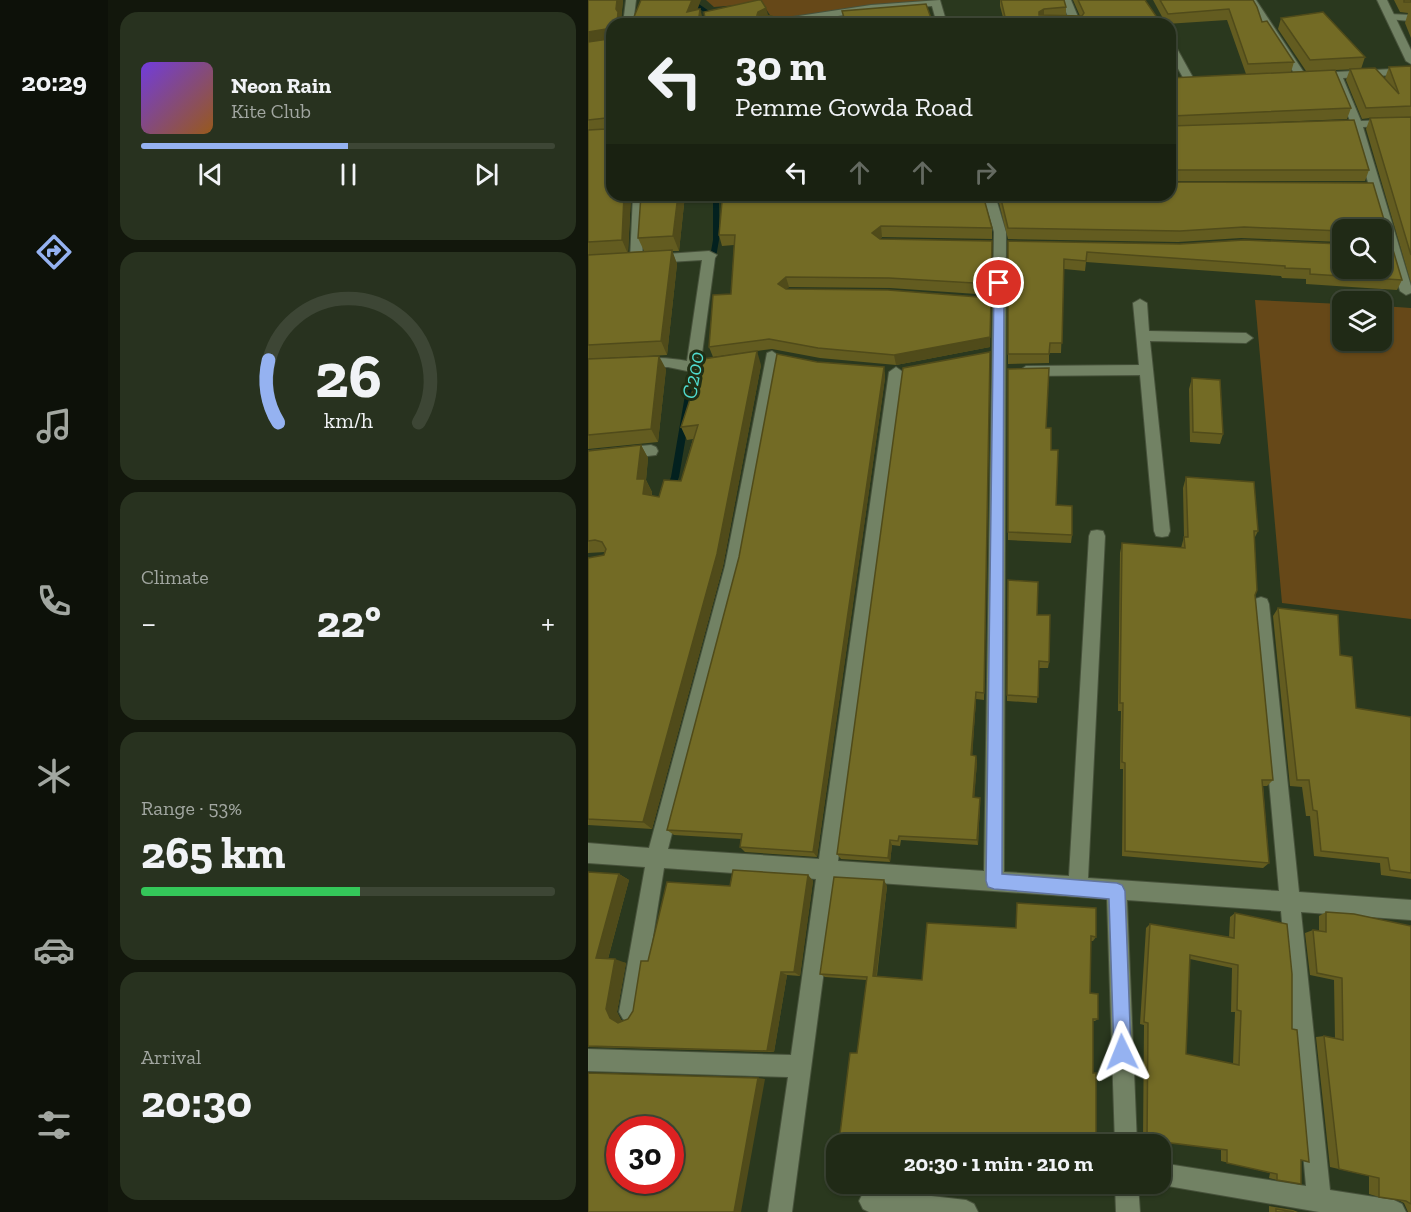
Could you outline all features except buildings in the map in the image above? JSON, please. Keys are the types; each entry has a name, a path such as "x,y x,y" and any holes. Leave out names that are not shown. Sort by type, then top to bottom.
{"street":[{"path":"629,18 631,0"},
{"path":"1066,0 1071,18"},
{"path":"1251,0 1297,77 1411,71"},
{"path":"1382,0 1411,61"},
{"path":"813,18 935,1 940,18"},
{"path":"1390,16 1411,18"},
{"path":"1176,56 1191,83"},
{"path":"1337,75 1357,124 1379,219"},
{"path":"1322,126 1411,122"},
{"path":"638,201 630,260 710,255 696,356 699,366"},
{"path":"992,201 1000,231 993,302 993,354 998,371 994,881"},
{"path":"1392,258 1406,291"},
{"path":"1140,303 1162,531"},
{"path":"1142,336 1246,338"},
{"path":"630,1012 656,857 733,566 771,357"},
{"path":"622,365 668,362 699,366 739,361"},
{"path":"998,371 1145,370"},
{"path":"780,1212 896,371"},
{"path":"588,457 651,451"},
{"path":"1078,888 1097,536"},
{"path":"1261,604 1319,1200"},
{"path":"588,853 1411,910"},
{"path":"1117,891 1126,1134"},
{"path":"588,1060 800,1066"},
{"path":"1171,1176 1394,1212"},
{"path":"1127,1194 1128,1212"},
{"path":"871,1201 966,1212"}],"shaded area":[{"path":"706,0 926,0 927,11 867,18 772,18 762,3 714,7"},
{"path":"1255,300 1332,304 1332,351 1392,351 1392,307 1411,308 1411,619 1282,603"}],"waterway":[{"name":"C200","path":"690,0 716,18"},
{"name":"C200","path":"712,263 716,240 716,201"},
{"name":"C200","path":"670,490 675,477 695,360"}],"route":[{"path":"999,283 994,881 1117,891 1122,1052"}]}
